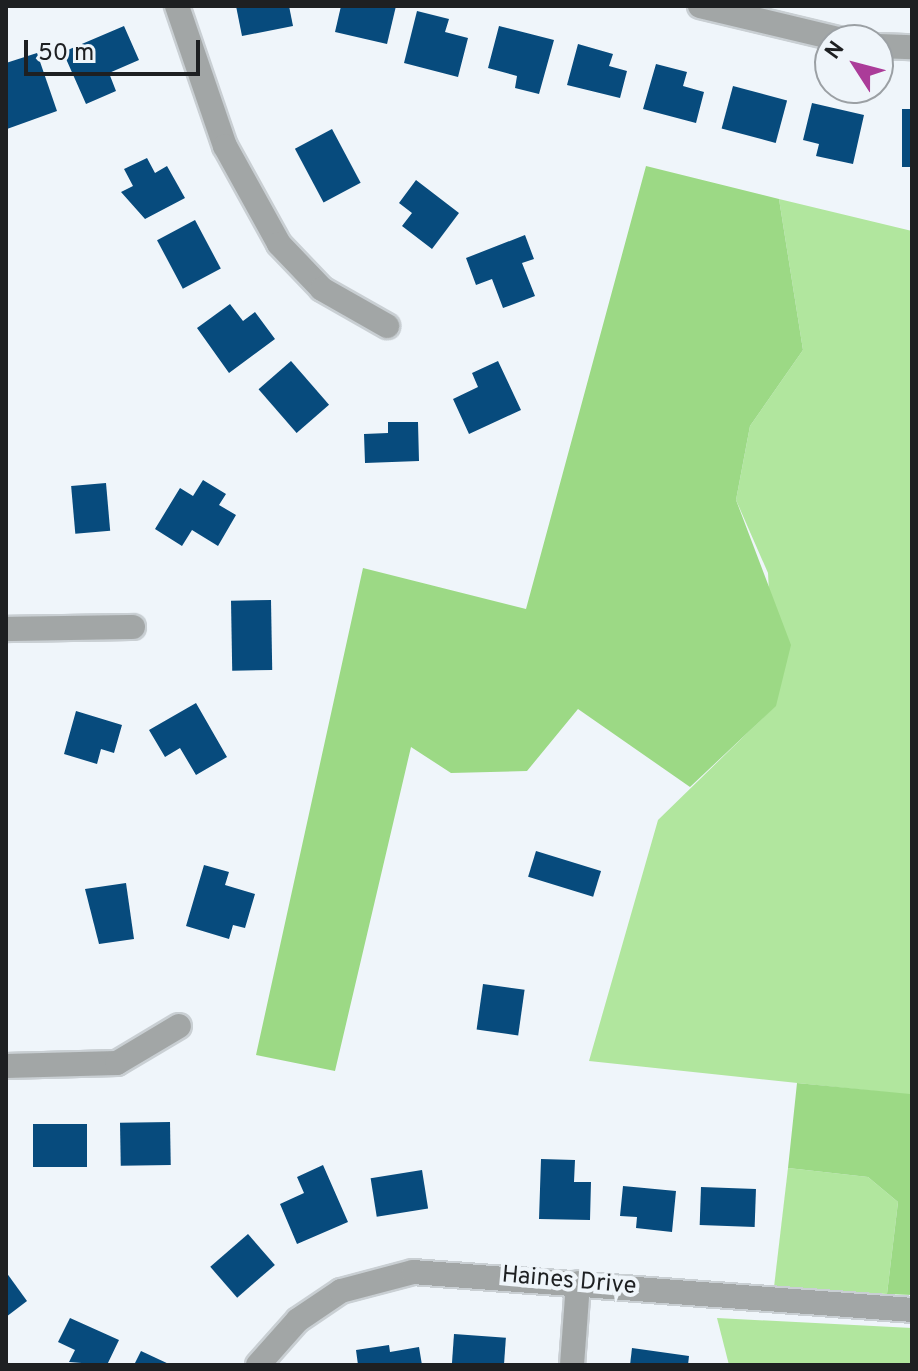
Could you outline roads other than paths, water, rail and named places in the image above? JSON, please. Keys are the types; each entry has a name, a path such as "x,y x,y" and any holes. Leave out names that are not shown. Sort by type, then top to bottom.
{"street":[{"path":"177,6 225,146 279,244 322,289 387,326"},
{"path":"700,6 814,33"},
{"path":"6,629 133,627"},
{"path":"6,1066 117,1063 179,1026"},
{"name":"Haines Drive","path":"258,1365 298,1320 365,1281 438,1271 912,1310"},
{"path":"572,1365 578,1283"}]}
